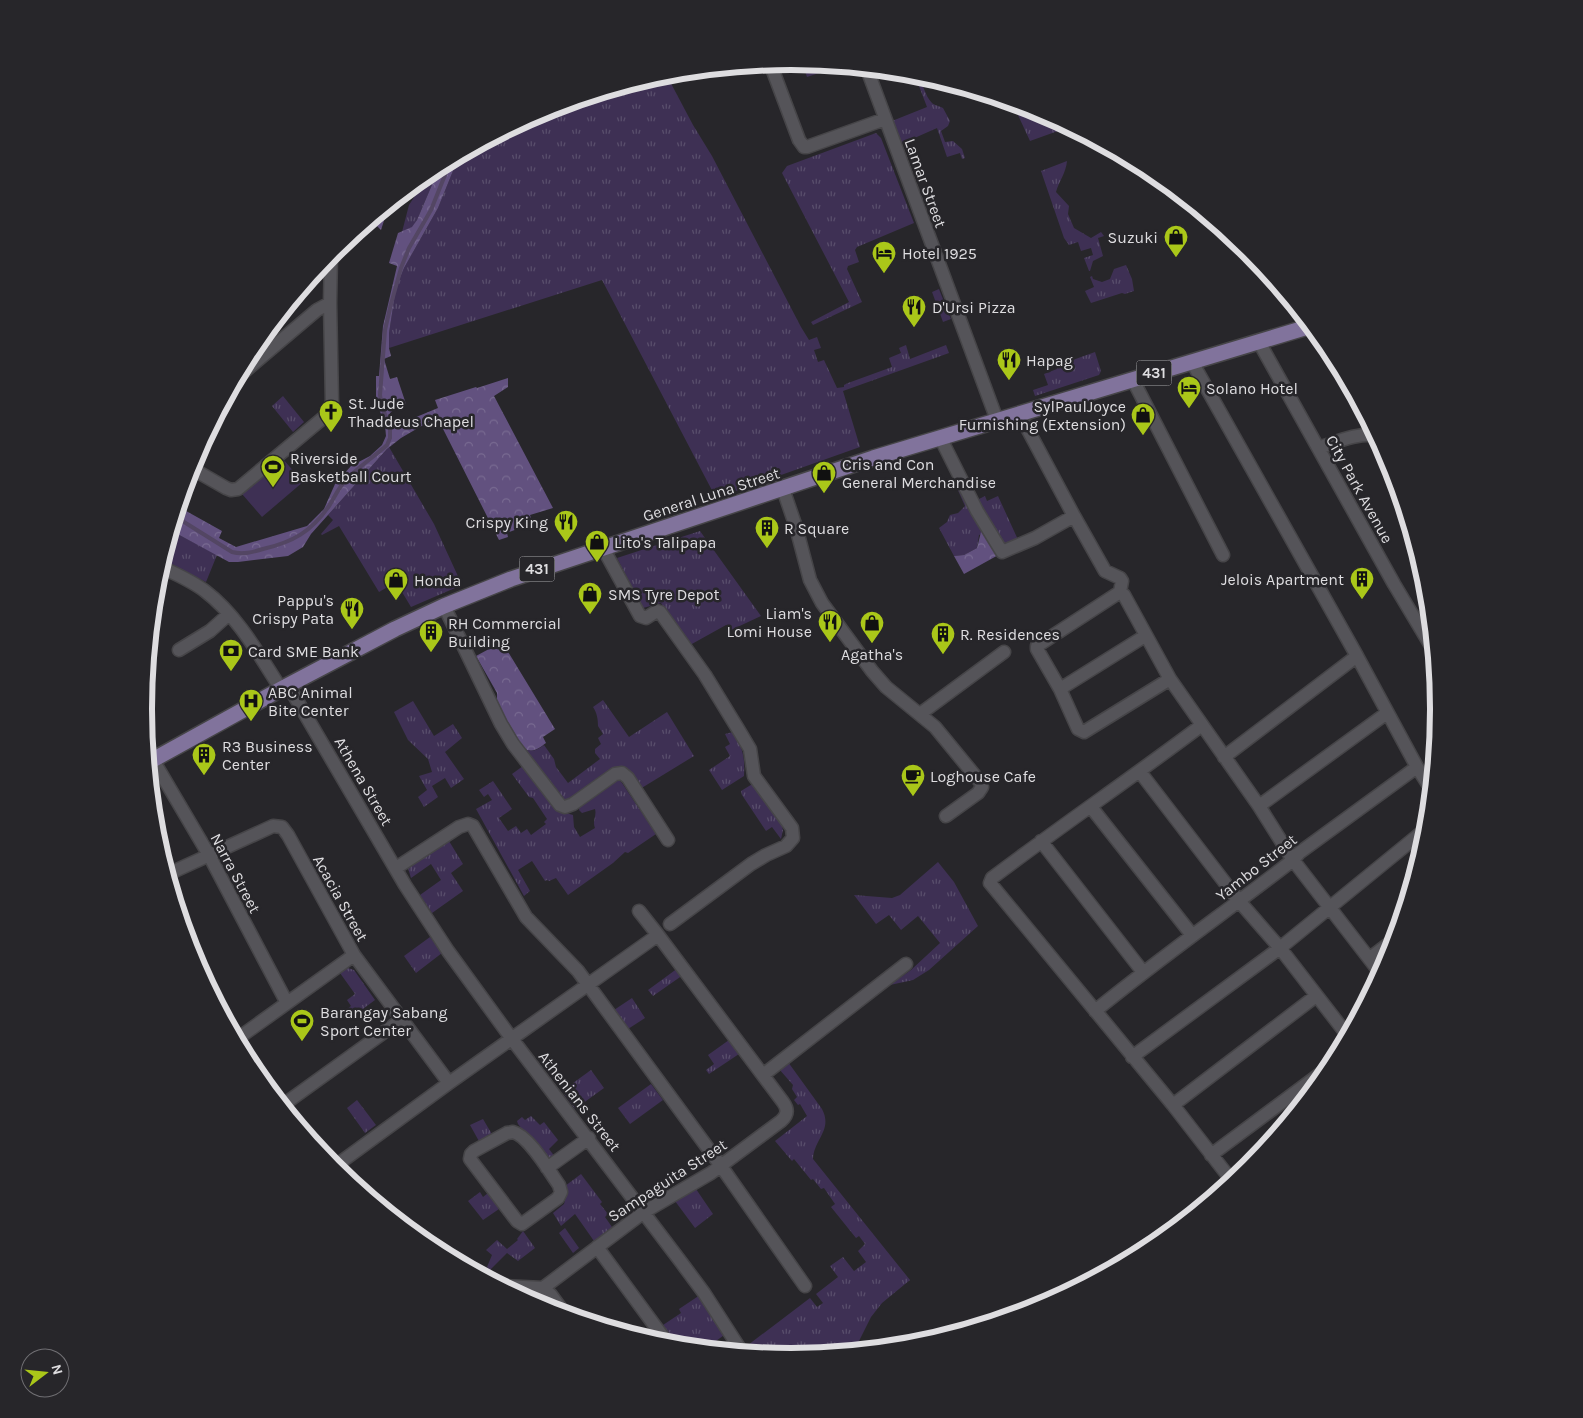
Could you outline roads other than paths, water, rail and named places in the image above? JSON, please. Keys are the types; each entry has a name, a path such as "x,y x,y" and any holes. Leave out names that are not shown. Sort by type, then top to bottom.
{"main road":[{"name":"General Luna Street","path":"155,759 394,629 444,606 519,576 850,466 1304,328"}],"street":[{"path":"773,70 799,140 804,147 885,119"},
{"name":"Lamar Street","path":"869,74 997,420"},
{"path":"198,472 226,488 234,490 241,487 326,416 330,410 332,403 331,267"},
{"path":"254,363 317,310 330,304"},
{"name":"City Park Avenue","path":"1259,342 1394,584 1426,638"},
{"path":"1192,362 1358,656 1387,713 1426,781"},
{"path":"1133,380 1223,555"},
{"path":"1031,427 1027,428 1105,571 1120,578 1122,581 1120,592 1037,646 1060,689 1078,729 1084,732 1170,679"},
{"path":"1318,448 1348,438 1369,435"},
{"path":"940,438 977,511 1002,552 1035,538 1074,516"},
{"path":"783,489 796,527 807,572 817,596 886,687 935,727 981,783 982,787 978,793 946,816"},
{"path":"603,548 640,616 646,618 657,611 660,612 704,675 749,746 754,776 792,828 794,834 791,842 786,846 766,854 751,864 670,924"},
{"name":"Athena Street","path":"168,571 201,588 215,599 229,614 285,687 396,868"},
{"path":"1120,592 1124,595 1170,679 1259,806 1293,860 1329,909 1376,967"},
{"path":"444,606 501,724 560,804 565,807 571,805 615,774 622,773 628,778 668,840"},
{"path":"179,650 210,631 229,614"},
{"path":"1060,689 1145,636"},
{"path":"920,714 1004,652"},
{"path":"1224,757 1358,656"},
{"path":"1259,806 1387,713"},
{"path":"1202,725 1140,772 1041,841 992,878 990,883 1173,1105 1228,1175"},
{"name":"Yambo Street","path":"1095,1011 1143,972 1293,860 1299,853 1417,767"},
{"name":"Narra Street","path":"156,769 209,855 287,1004"},
{"path":"1140,772 1344,1031"},
{"path":"1090,807 1192,935"},
{"name":"Acacia Street","path":"173,871 273,826 282,827 354,955 449,1083"},
{"path":"396,868 459,827 473,826 526,917 572,964 721,1166 805,1286"},
{"path":"1132,1057 1280,948 1417,837"},
{"path":"1041,841 1143,972"},
{"name":"Athenians Street","path":"396,868 448,951 704,1293 738,1346"},
{"path":"639,911 763,1075 906,964"},
{"path":"341,1162 449,1083 658,936"},
{"path":"1370,958 1385,947"},
{"path":"242,1035 354,955"},
{"path":"1173,1105 1316,996"},
{"path":"287,1101 401,1020"},
{"name":"Sampaguita Street","path":"543,1288 644,1212 721,1166 784,1118 787,1108 763,1075"},
{"path":"1212,1155 1310,1081"},
{"path":"513,1132 524,1138 547,1168 559,1185 560,1196 522,1224 517,1221 470,1157 474,1151 507,1133 513,1132"},
{"path":"547,1168 589,1138"},
{"path":"596,1247 661,1335"},
{"path":"520,1287 543,1288 557,1303"}],"waterway":[{"path":"181,520 232,552 248,553 283,543 300,535 315,523 346,480 387,445 390,438 390,427 382,407 380,395 385,330 401,268 409,248 431,210 446,172"}],"place":[{"name":"Suzuki","path":"1176,258"},
{"name":"Hotel 1925","path":"884,274"},
{"name":"D'Ursi Pizza","path":"914,328"},
{"name":"Hapag","path":"1009,381"},
{"name":"Solano Hotel","path":"1189,409"},
{"name":"St. Jude Thaddeus Chapel","path":"331,433"},
{"name":"SylPaulJoyce Furnishing (Extension)","path":"1143,436"},
{"name":"Riverside Basketball Court","path":"273,488"},
{"name":"Cris and Con General Merchandise","path":"824,494"},
{"name":"Crispy King","path":"566,543"},
{"name":"R Square","path":"767,549"},
{"name":"Lito's Talipapa","path":"597,563"},
{"name":"Jelois Apartment","path":"1362,600"},
{"name":"Honda","path":"396,601"},
{"name":"SMS Tyre Depot","path":"590,615"},
{"name":"Pappu's Crispy Pata","path":"352,630"},
{"name":"Liam's Lomi House","path":"830,643"},
{"name":"Agatha's","path":"872,644"},
{"name":"RH Commercial Building","path":"431,653"},
{"name":"R. Residences","path":"943,655"},
{"name":"Card SME Bank","path":"231,672"},
{"name":"ABC Animal Bite Center","path":"251,722"},
{"name":"R3 Business Center","path":"204,776"},
{"name":"Loghouse Cafe","path":"913,797"},
{"name":"Barangay Sabang Sport Center","path":"302,1042"}]}
